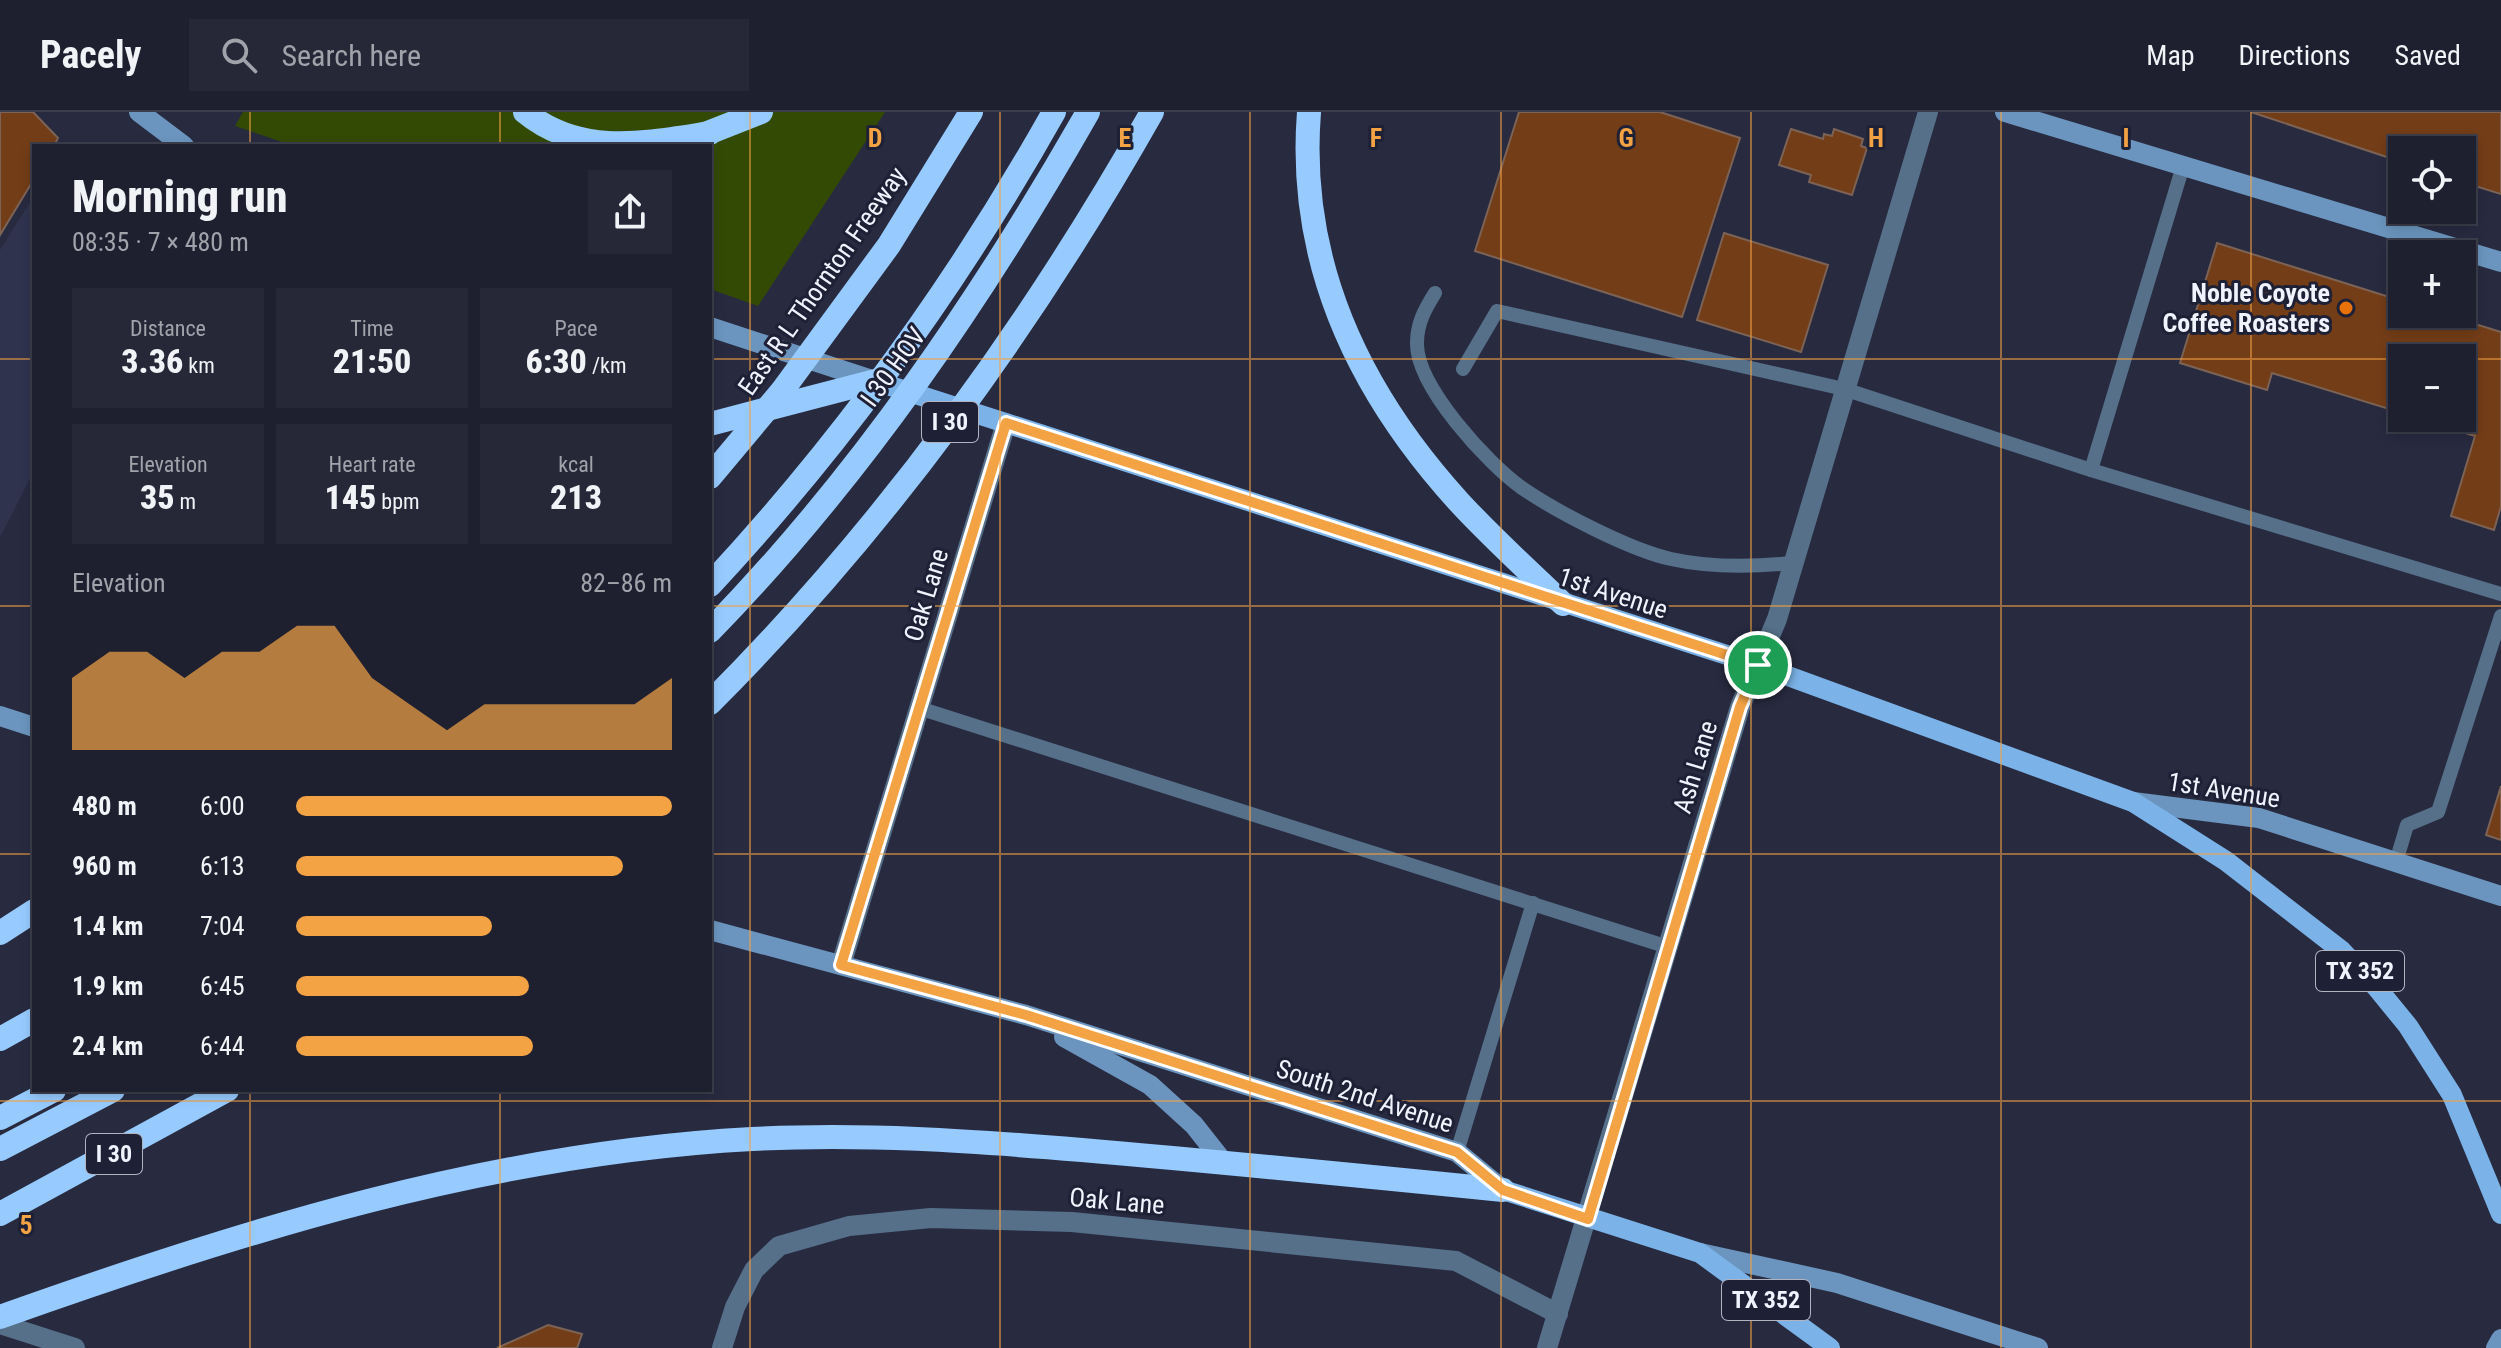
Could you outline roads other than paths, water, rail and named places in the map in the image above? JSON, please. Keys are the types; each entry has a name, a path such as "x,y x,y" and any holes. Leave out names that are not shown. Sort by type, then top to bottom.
{"highway":[{"path":"525,112 575,140 609,144"},
{"path":"673,144 761,112"},
{"name":"East R L Thornton Freeway","path":"712,475 782,391 889,245 971,112"},
{"name":"I 30 HOV","path":"712,583 826,453 892,367 957,271 1054,112"},
{"name":"I 30 HOV","path":"712,629 787,547 926,370 1024,222 1088,112"},
{"name":"I 30","path":"712,701 814,594 933,444 1045,291 1152,112"},
{"path":"1309,112 1307,188 1319,257 1339,322 1394,419 1458,502 1563,604"},
{"path":"639,144 710,133"},
{"path":"712,423 875,381"},
{"path":"0,933 32,912"},
{"path":"0,1039 32,1021"},
{"path":"0,1118 50,1092"},
{"path":"0,1149 109,1092"},
{"name":"I 30","path":"0,1214 223,1092"},
{"path":"0,1317 216,1242 346,1204 475,1175 605,1152 752,1139 876,1136 1224,1163 1503,1190"}],"main road":[{"path":"139,112 181,144"},
{"path":"2005,112 2501,262"},
{"name":"1st Avenue","path":"712,328 1758,665 2133,802 2259,818 2501,896"},
{"path":"0,716 32,726"},
{"name":"TX 352","path":"2133,802 2238,870 2342,951 2377,988 2408,1026 2452,1095 2501,1214"},
{"name":"South 2nd Avenue","path":"712,931 1026,1015 1457,1152 1503,1190 1588,1219 1700,1253 1837,1283 2038,1348"},
{"path":"1026,1015 1150,1085 1194,1125 1224,1163"},
{"name":"TX 352","path":"1700,1253 1830,1348"},
{"path":"2496,1348 2501,1339"}],"street":[{"name":"Ash Lane","path":"1547,1348 1740,707 1777,619 1928,112"},
{"name":"Oak Lane","path":"841,965 1006,423"},
{"name":"Oak Lane","path":"722,1348 735,1307 754,1270 779,1246 849,1226 931,1218 1072,1222 1456,1261 1558,1314"},
{"path":"0,1324 75,1348"}],"lane":[{"path":"2091,470 2183,166"},
{"path":"1435,293 1421,315 1416,346 1427,381 1455,423 1521,487 1595,528 1669,559 1738,568 1792,563"},
{"path":"1463,369 1497,311 1844,389 2091,470 2501,594"},
{"path":"2396,862 2407,825 2438,812 2501,616"},
{"path":"919,708 1668,947"},
{"path":"1457,1152 1533,903"}],"place":[{"name":"Noble Coyote Coffee Roasters","path":"2346,308"}]}
